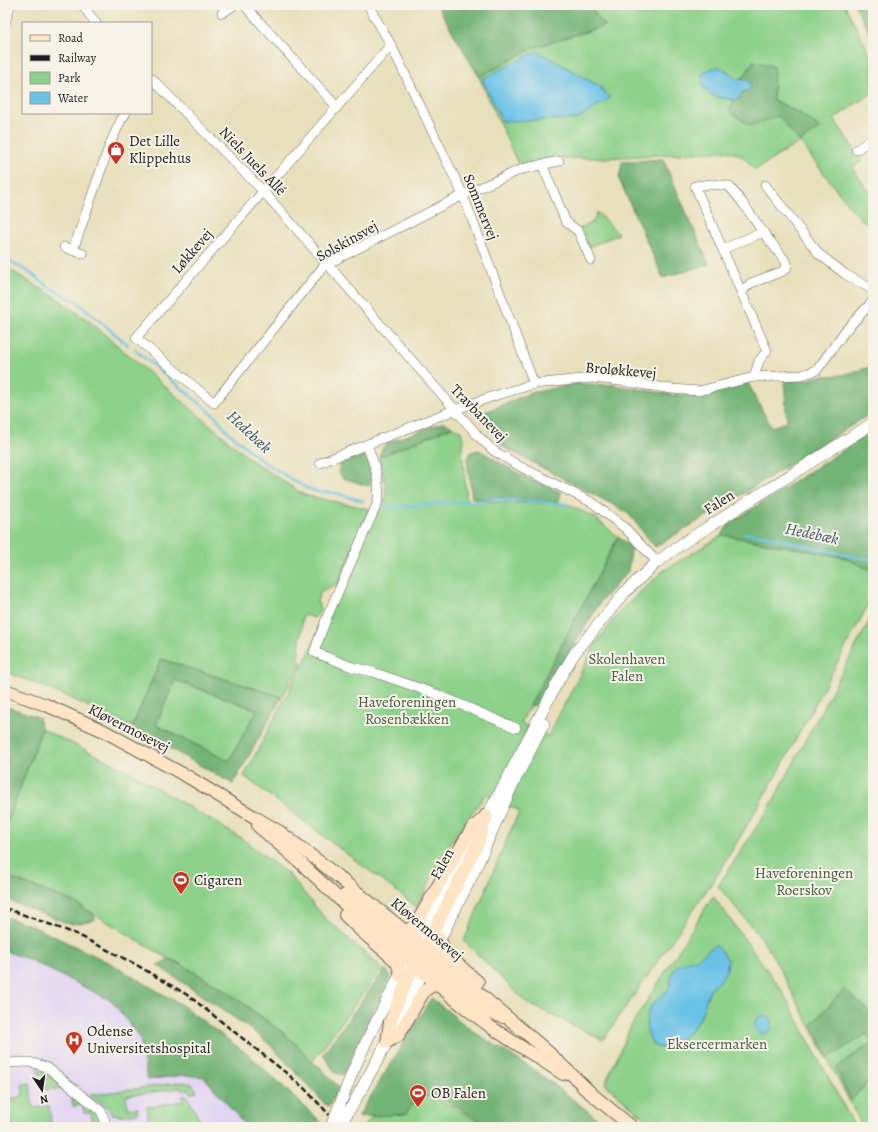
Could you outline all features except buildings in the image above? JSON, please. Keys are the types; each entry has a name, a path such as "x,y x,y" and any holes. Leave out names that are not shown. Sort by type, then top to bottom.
{"main road":[{"name":"Kløvermosevej","path":"5,690 46,705 104,731 190,778 280,832 321,863 404,931 439,985 492,1028 589,1091"},
{"name":"Kløvermosevej","path":"234,805 302,864 357,916 510,1019 546,1050 589,1091 632,1127"},
{"path":"404,931 416,924 471,830 486,815"},
{"path":"387,1042 390,1022 407,980 479,841 486,815"},
{"path":"302,864 317,889 359,930 396,961 400,970 400,975"},
{"path":"440,940 445,953 500,1002 510,1019"},
{"path":"387,1042 398,1036 424,991 431,986 439,985"}],"street":[{"path":"5,24 10,5"},
{"path":"82,5 95,22"},
{"path":"222,13 234,5"},
{"path":"244,5 337,107"},
{"path":"368,5 391,45"},
{"name":"Løkkevej","path":"214,403 136,338 391,45"},
{"name":"Sommervej","path":"391,45 463,195 534,384"},
{"name":"Niels Juels Allé","path":"152,81 263,191 327,264"},
{"path":"74,250 110,144 125,114"},
{"path":"856,150 873,138"},
{"name":"Solskinsvej","path":"214,403 327,264 463,195 522,169 559,161"},
{"path":"542,164 566,222 578,231 591,260"},
{"path":"742,291 751,283 786,269 787,263 742,202 728,186 712,184 696,186 767,351 758,361 754,376"},
{"path":"765,185 819,254 845,274 873,290"},
{"path":"723,249 763,232"},
{"path":"64,247 83,254"},
{"name":"Travbanevej","path":"327,264 454,410 494,451 521,467 593,503 626,528 657,562"},
{"name":"Broløkkevej","path":"320,463 454,410 534,384 592,378 672,389 699,391 754,376 802,375 818,370 845,331 873,301"},
{"name":"Falen","path":"486,815 505,783 556,685 574,654 625,592 657,562 686,541 873,423"},
{"path":"367,445 378,485 379,497 327,617 314,652 352,667 373,672 436,694 516,728"},
{"name":"Falen","path":"332,1127 353,1071 400,975 440,940 512,786 536,741 561,687 597,626"},
{"path":"338,1127 352,1106 387,1042"},
{"path":"5,1063 29,1062 48,1068 100,1111 106,1127"}],"shaded area":[{"name":"Odense Universitetshospital","path":"5,951 28,959 111,1001 140,1038 147,1080 184,1075 204,1077 247,1127 5,1127"}],"green space":[{"path":"437,5 589,5 604,26 533,48 479,77"},
{"path":"589,5 845,5 873,61 873,92 834,119 862,161 852,168 868,190 873,193 873,227 862,220 848,205 800,142 755,170 743,158 728,151 605,158 554,158 518,164 479,77 533,48 604,26","holes":["773,66 773,100 801,114 820,128 778,116 729,111 734,100 712,95 706,89 704,84 729,72 737,80"]},
{"path":"855,5 873,5 873,40"},
{"path":"753,61 774,66 773,100 801,114 820,128 800,142 778,116 750,126 729,111 734,100 739,99 742,92 749,90 743,79 737,80 745,76"},
{"path":"663,159 709,264 663,278 619,179 622,162"},
{"path":"597,212 619,234 589,247 580,228 593,222"},
{"path":"5,267 58,299 90,322 251,460 304,495 369,509 337,584 321,591 317,601 321,611 314,618 303,614 298,660 302,663 282,697 161,659 132,727 53,691 5,672"},
{"path":"873,366 873,412 655,547 627,512 505,448 480,419 481,414 530,393 575,384 614,385 673,395 701,395 748,383 771,427 787,422 784,380 806,380 820,376 843,375"},
{"path":"444,422 452,427 379,457 382,449 387,443"},
{"name":"Haveforeningen Rosenbækken","path":"452,427 461,431 464,442 462,449 467,501 567,504 594,517 618,537 521,723 548,736 596,643 622,609 663,571 722,535 843,557 873,571 873,596 780,769 718,874 603,1040 527,1003 464,941 519,811 486,794 449,844 417,907 244,776 308,655 371,507 384,506 386,488 379,457"},
{"path":"873,431 873,571 843,557 722,535 729,524"},
{"path":"479,450 521,475 561,492 559,502 472,498 467,460 471,452"},
{"path":"364,455 368,462 373,482 368,486 343,478 338,473 341,463"},
{"path":"618,537 630,546 631,550 628,571 601,601 538,704 529,707"},
{"name":"Haveforeningen Roerskov","path":"873,614 873,1127 863,1127 773,956 760,937 718,886 771,805"},
{"path":"161,659 282,697 233,784 132,727","holes":["175,680 257,710 229,761 156,725"]},
{"path":"175,680 258,710 229,761 156,725"},
{"path":"5,706 40,718 39,721 42,729 5,829"},
{"name":"Cigaren","path":"42,729 123,768 241,838 289,875 324,917 382,968 312,1062 298,1046 282,1032 225,990 177,962 169,959 74,902 5,876 5,829"},
{"path":"5,876 74,902 94,915 94,920 73,924 64,922 5,899"},
{"name":"Eksercermarken","path":"713,896 781,989 855,1127 655,1127 605,1084 631,1026"},
{"path":"5,917 30,925 108,962 180,1004 250,1056 321,1122 319,1127 247,1127 204,1077 184,1075 147,1080 140,1038 112,1001 28,959 5,951"},
{"path":"169,959 177,962 225,990 282,1032 298,1046 339,1088 328,1107 270,1045 255,1032 157,965"},
{"path":"385,969 391,976 343,1075 335,1073 323,1054"},
{"path":"844,989 873,1014 873,1076 851,1101 836,1068 872,1042 867,1034 828,1058 812,1024"},
{"path":"431,998 474,1032 539,1073 608,1127 583,1127 580,1125 577,1127 490,1127 439,1096 418,1096 406,1114 358,1117"},
{"path":"37,1067 65,1087 46,1090 44,1074 39,1074"},
{"path":"183,1082 192,1084 197,1091 191,1094 189,1090 182,1091 181,1088 126,1096 128,1109 138,1108 138,1113 118,1116 117,1114 112,1115 110,1110 105,1105 89,1096 91,1095"},
{"path":"30,1083 33,1108 49,1106 51,1123 12,1127 11,1119 5,1120 5,1108 8,1108 8,1104 11,1103 13,1098 23,1096 22,1084"},
{"name":"OB Falen","path":"401,1088 423,1090 488,1127 362,1127"},
{"path":"71,1091 95,1109 103,1127 93,1127 91,1113 84,1113 82,1105 73,1106"},
{"path":"182,1096 187,1096 198,1117 201,1127 152,1127 149,1125 147,1107 183,1101"}],"water":[{"path":"537,51 599,86 610,98 577,119 502,121 482,79"},
{"path":"719,67 729,72 737,80 743,79 749,81 751,86 749,90 742,92 739,99 723,98 710,94 703,85 702,75 710,69"},
{"path":"716,945 728,960 727,969 721,980 710,989 700,1018 688,1034 671,1046 666,1048 656,1047 649,1038 646,1027 649,1010 652,1005 668,990 673,971 676,966 699,958"},
{"path":"763,1016 769,1019 772,1025 769,1031 763,1034 757,1031 754,1025 757,1019"}],"waterway":[{"name":"Hedebæk","path":"5,254 11,262 29,272 50,288 76,301 128,345"},
{"name":"Hedebæk","path":"135,350 215,416 228,432 262,461 304,487 318,492 335,493 363,501"},
{"name":"Hedebæk","path":"384,506 396,507 498,499 567,504"},
{"name":"Hedebæk","path":"745,533 766,536 836,553 873,560"}],"railway":[{"path":"5,908 76,934 135,964 189,996 303,1087 341,1127"}],"place":[{"name":"Det Lille Klippehus","path":"116,165"},
{"name":"Cigaren","path":"181,895"},
{"name":"Odense Universitetshospital","path":"74,1055"},
{"name":"OB Falen","path":"418,1108"}],"park label":[{"name":"Skolenhaven Falen","path":"627,668"}]}
